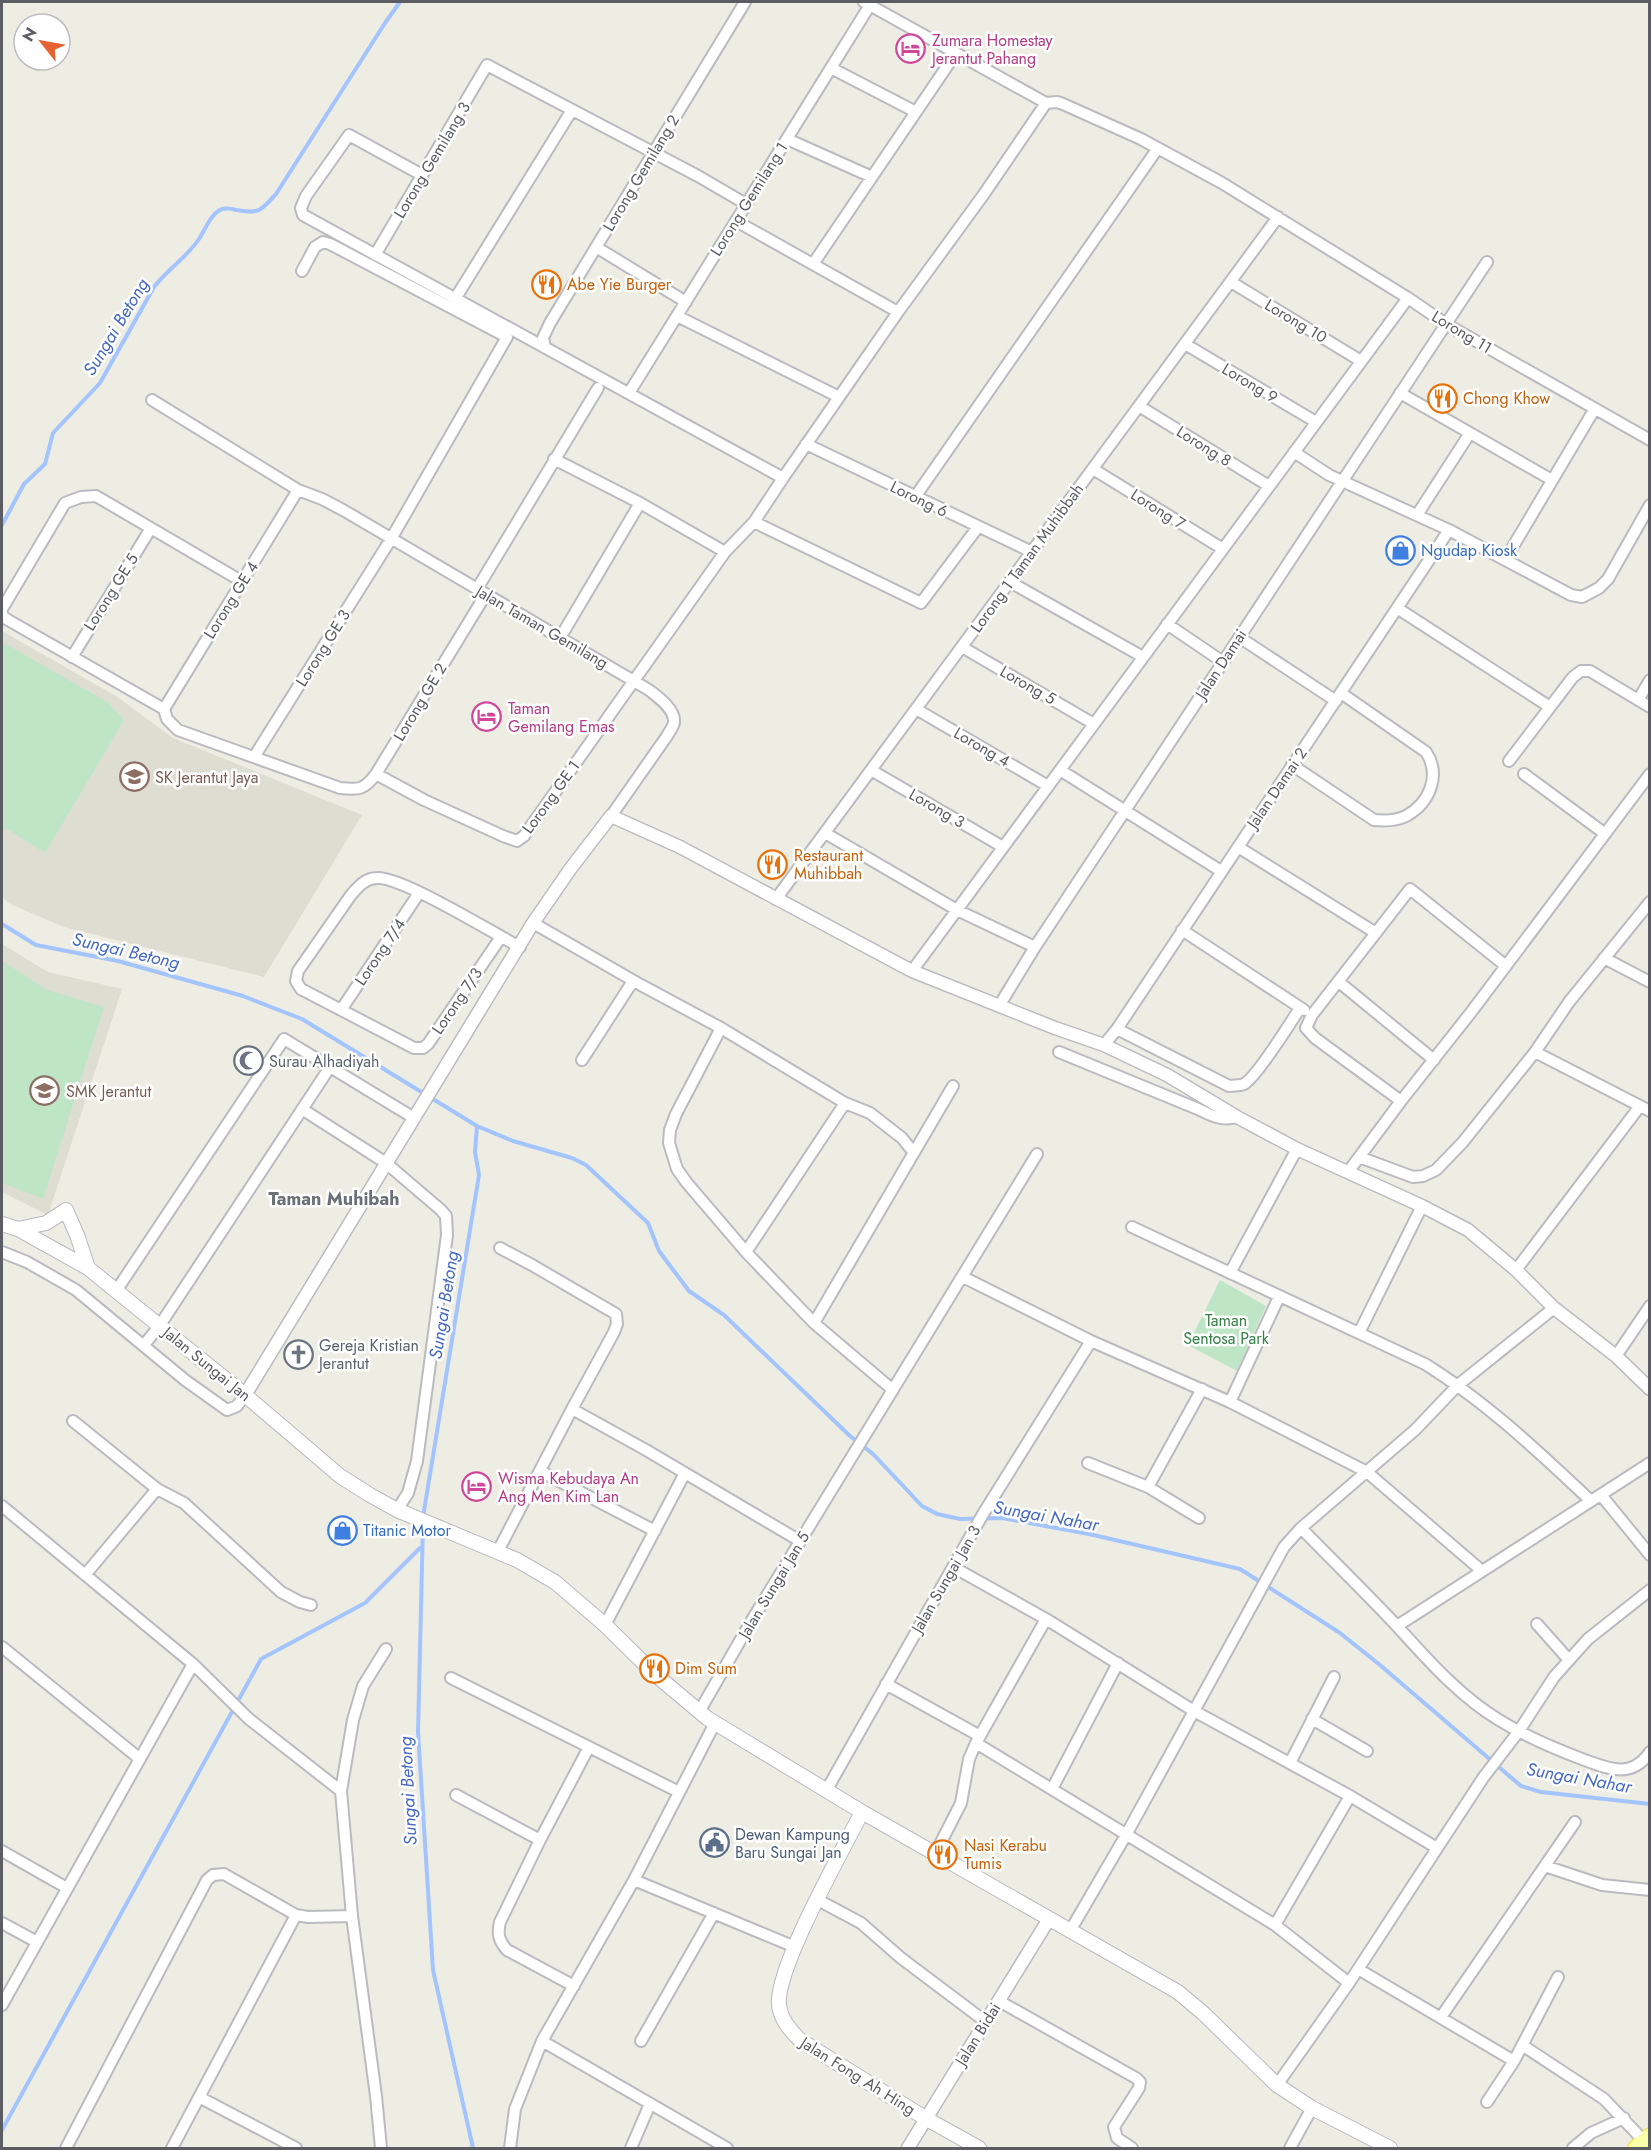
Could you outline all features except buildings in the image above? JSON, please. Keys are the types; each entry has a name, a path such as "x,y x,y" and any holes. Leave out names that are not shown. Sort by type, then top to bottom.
{"main road":[{"path":"18,1228 46,1223 66,1210 88,1268"},
{"name":"Jalan Sungai Jan","path":"2,1224 18,1228 88,1268 245,1395 340,1476 402,1512 498,1551 555,1582 605,1625 649,1669 715,1723 862,1812 1178,1992 1203,2013 1277,2085 1312,2108 1390,2148"},
{"name":"Jalan Fong Ah Hing","path":"862,1812 795,1947 780,1988 779,2004 782,2016 789,2029 800,2040 925,2118 980,2148"}],"street":[{"name":"Lorong Gemilang 2","path":"544,348 543,338 550,323 745,2"},
{"name":"Lorong 11","path":"867,3 1046,103 1063,104 1158,148 1222,183 1446,324 1650,440"},
{"name":"Lorong Gemilang 1","path":"629,393 831,68 867,3"},
{"path":"813,264 956,53"},
{"name":"Lorong Gemilang 3","path":"375,255 488,64 572,110"},
{"path":"831,68 916,112"},
{"path":"634,681 725,552 754,522 897,312 984,194 1046,103"},
{"path":"455,298 572,110 746,204"},
{"path":"422,175 349,135 306,196 301,208 303,215 783,478"},
{"path":"787,139 872,177"},
{"path":"915,497 1158,148"},
{"name":"Lorong 1 Taman Muhibbah","path":"776,899 1278,217"},
{"path":"736,221 897,312"},
{"name":"Lorong GE 3","path":"254,757 391,538 507,337 330,244 323,242 315,247 302,271"},
{"path":"596,247 686,302"},
{"name":"Jalan Damai","path":"999,1006 1035,947 1487,262"},
{"name":"Lorong 10","path":"1231,282 1361,361"},
{"path":"912,971 1408,298"},
{"path":"677,316 838,397"},
{"name":"Lorong 9","path":"1185,344 1316,422"},
{"name":"Lorong GE 2","path":"254,757 340,788 356,790 364,787 376,774 482,592 554,459 598,388"},
{"path":"1400,393 1552,480"},
{"name":"Jalan Taman Gemilang","path":"152,400 298,490 322,499 391,538 634,681 664,703 673,714 674,722 611,816"},
{"name":"Lorong 8","path":"1139,406 1269,486"},
{"path":"1505,560 1594,410"},
{"path":"1417,515 1470,433"},
{"name":"Lorong 6","path":"806,444 1032,552"},
{"path":"1294,452 1329,475 1449,530 1571,595 1582,597 1599,588 1608,579 1650,505"},
{"path":"554,459 640,503 725,552"},
{"name":"Lorong 7","path":"1093,469 1222,549"},
{"name":"Lorong GE 4","path":"164,709 298,490"},
{"path":"243,582 96,496 81,497 65,503 2,611 2,616 164,709 167,719 178,730 254,757"},
{"path":"560,638 640,503"},
{"path":"754,522 921,603 978,527"},
{"name":"Lorong GE 5","path":"72,657 151,528"},
{"name":"Jalan Damai 2","path":"1104,1045 1117,1029 1449,530"},
{"path":"1010,582 1143,657"},
{"path":"1397,608 1550,707"},
{"path":"1167,624 1223,662"},
{"path":"1239,637 1426,752 1433,763 1433,779 1428,795 1418,807 1405,816 1390,821 1374,820 1292,765"},
{"name":"Lorong 5","path":"962,647 1094,724"},
{"path":"1509,761 1573,677 1581,671 1590,671 1650,707"},
{"name":"Lorong GE 1","path":"376,774 424,800 517,841 524,836 634,681"},
{"path":"1638,700 1648,686"},
{"name":"Lorong 4","path":"916,709 1048,786"},
{"name":"Lorong 3","path":"871,770 1004,847"},
{"path":"1060,770 1221,871"},
{"path":"1524,774 1604,833"},
{"path":"1348,1172 1650,774"},
{"path":"2,1252 27,1262 76,1290 185,1380 227,1410 237,1406 533,923 611,816 680,847 912,971 1104,1045 1167,1075 1237,1117 1297,1149 1422,1206 1468,1230 1516,1270 1554,1308 1616,1356 1650,1389"},
{"path":"825,833 957,910 1035,947"},
{"path":"1238,847 1376,933"},
{"path":"341,1010 301,989 296,981 298,970 358,886 367,880 385,878 419,893 520,947"},
{"path":"1401,1101 1306,1028 1312,1015 1410,889 1506,966"},
{"name":"Lorong 7/4","path":"341,1010 419,893"},
{"path":"1359,1157 1413,1177 1423,1176 1436,1170 1463,1142 1535,1052 1569,1002 1650,902"},
{"path":"533,923 633,981 721,1028 845,1103 870,1113 902,1138 914,1153"},
{"path":"1182,930 1312,1015"},
{"name":"Lorong 7/3","path":"341,1010 414,1048 423,1048 501,937"},
{"path":"1604,958 1650,982"},
{"path":"582,1060 633,981"},
{"path":"1339,982 1434,1060"},
{"path":"1117,1029 1230,1086 1243,1084 1250,1078 1274,1048 1300,1008"},
{"path":"721,1028 670,1130 669,1143 677,1169 746,1251 814,1323 893,1390"},
{"path":"116,1291 284,1039 416,1116"},
{"path":"1059,1052 1213,1117 1225,1120 1237,1117"},
{"path":"1516,1270 1645,1108 1535,1052"},
{"path":"144,1345 160,1325 330,1067"},
{"path":"814,1323 953,1086"},
{"path":"746,1251 845,1103"},
{"path":"302,1108 386,1163 441,1210 448,1224 417,1461 402,1512"},
{"path":"1230,1273 1297,1149"},
{"name":"Jalan Sungai Jan 5","path":"699,1712 800,1541 1037,1154"},
{"path":"1359,1333 1422,1206"},
{"path":"1132,1227 1359,1333 1394,1352 1425,1364 1458,1385 1540,1453 1591,1501"},
{"path":"498,1551 614,1332 616,1324 616,1314 557,1278 500,1248"},
{"path":"963,1277 1091,1341 1230,1402 1367,1472 1482,1571"},
{"path":"1230,1402 1279,1297"},
{"path":"1616,1356 1650,1306"},
{"path":"1070,1931 1126,1835 1284,1547 1300,1528 1415,1430 1458,1385 1554,1308"},
{"name":"Jalan Sungai Jan 3","path":"826,1791 983,1514 1091,1341"},
{"path":"1148,1487 1202,1389"},
{"path":"572,1408 800,1541"},
{"path":"73,1420 157,1489 184,1503 281,1592 311,1605"},
{"path":"1088,1463 1148,1487 1199,1518"},
{"path":"1396,1626 1650,1463"},
{"path":"540,1471 655,1531"},
{"path":"605,1625 685,1473"},
{"path":"85,1575 157,1489"},
{"path":"1601,1495 1650,1555"},
{"path":"2,1506 193,1664 249,1719 341,1791"},
{"path":"1300,1528 1429,1662 1480,1707 1551,1747 1611,1770 1634,1768 1650,1752"},
{"path":"953,1567 1046,1619 1194,1711 1350,1796 1437,1848"},
{"path":"1277,2085 1349,1983 1483,1778 1519,1731 1554,1677 1588,1639 1650,1590"},
{"path":"935,1854 961,1803 969,1759 1046,1619"},
{"path":"1537,1624 1569,1660"},
{"path":"2,1647 140,1759"},
{"path":"381,2148 352,1916 341,1791 353,1720 363,1686 386,1648"},
{"path":"1052,1789 1118,1663"},
{"path":"2,2005 193,1664"},
{"path":"1290,1763 1334,1677"},
{"path":"451,1678 679,1792"},
{"path":"886,1684 1126,1835 1275,1925 1349,1983"},
{"path":"1312,1719 1367,1752"},
{"path":"510,2148 515,2109 543,2041 634,1880 715,1723"},
{"path":"574,1986 507,1950 500,1942 498,1931 500,1922 540,1840 589,1747"},
{"path":"456,1795 540,1840"},
{"path":"1275,1925 1350,1796"},
{"path":"1442,2017 1575,1822"},
{"path":"2,1851 67,1888"},
{"path":"1545,1866 1602,1885 1650,1890"},
{"path":"68,2148 207,1880 213,1875 225,1874 296,1915 352,1916"},
{"path":"634,1880 795,1947"},
{"path":"818,1900 861,1923 901,1958 986,2022"},
{"path":"641,2041 714,1913"},
{"path":"172,2148 296,1915"},
{"name":"Jalan Bidai","path":"908,2148 1048,1919"},
{"path":"2,1923 37,1942"},
{"path":"1358,1969 1514,2061"},
{"path":"1487,2102 1514,2061 1558,1977"},
{"path":"999,2001 1140,2082 1140,2088 1114,2127 1117,2138 1132,2148"},
{"path":"543,2041 727,2148"},
{"path":"1522,2045 1604,2099 1643,2142"},
{"path":"200,2097 296,2148"},
{"path":"631,2148 650,2104"},
{"path":"1290,2148 1312,2108"},
{"path":"1573,2148 1591,2133 1623,2118"}],"shaded area":[{"name":"SK Jerantut Jaya","path":"2,631 116,696 173,738 362,815 264,977 64,927 10,904 2,897"},
{"name":"SMK Jerantut","path":"2,944 48,972 122,989 48,1215 2,1192"}],"green space":[{"path":"2,642 107,702 124,720 45,853 6,828 2,831"},
{"name":"SMK Jerantut","path":"2,961 47,990 104,1007 43,1199 2,1183"},
{"name":"Taman Sentosa Park","path":"1220,1280 1266,1306 1237,1371 1188,1345"}],"waterway":[{"name":"Sungai Betong","path":"2,525 24,484 45,464 53,433 100,383 154,287 194,245 218,211 222,209 259,210 276,194 400,2"},
{"name":"Sungai Nahar","path":"2,924 36,945 118,961 243,996 302,1019 477,1126 513,1141 572,1158 586,1165 648,1223 659,1251 689,1291 724,1315 850,1436 873,1454 922,1506 937,1514 960,1519 1002,1518 1089,1534 1240,1569 1340,1633 1521,1786 1541,1792 1650,1804"},
{"name":"Sungai Betong","path":"423,1517 479,1175 475,1152 477,1126"},
{"name":"Sungai Betong","path":"423,1524 418,1732 433,1970 473,2148"},
{"path":"2,2130 261,1659 365,1603 420,1548"}],"place":[{"name":"Zumara Homestay Jerantut Pahang","path":"911,49"},
{"name":"Abe Yie Burger","path":"546,284"},
{"name":"Chong Khow","path":"1442,398"},
{"name":"Ngudap Kiosk","path":"1400,550"},
{"name":"Taman Gemilang Emas","path":"487,717"},
{"name":"SK Jerantut Jaya","path":"134,777"},
{"name":"Restaurant Muhibbah","path":"773,864"},
{"name":"Surau Alhadiyah","path":"248,1061"},
{"name":"SMK Jerantut","path":"45,1091"},
{"name":"Gereja Kristian Jerantut","path":"298,1354"},
{"name":"Wisma Kebudaya An Ang Men Kim Lan","path":"477,1487"},
{"name":"Titanic Motor","path":"342,1530"},
{"name":"Dim Sum","path":"654,1668"},
{"name":"Dewan Kampung Baru Sungai Jan","path":"714,1843"},
{"name":"Nasi Kerabu Tumis","path":"943,1854"}],"district":[{"name":"Taman Muhibah","path":"334,1199"}]}
